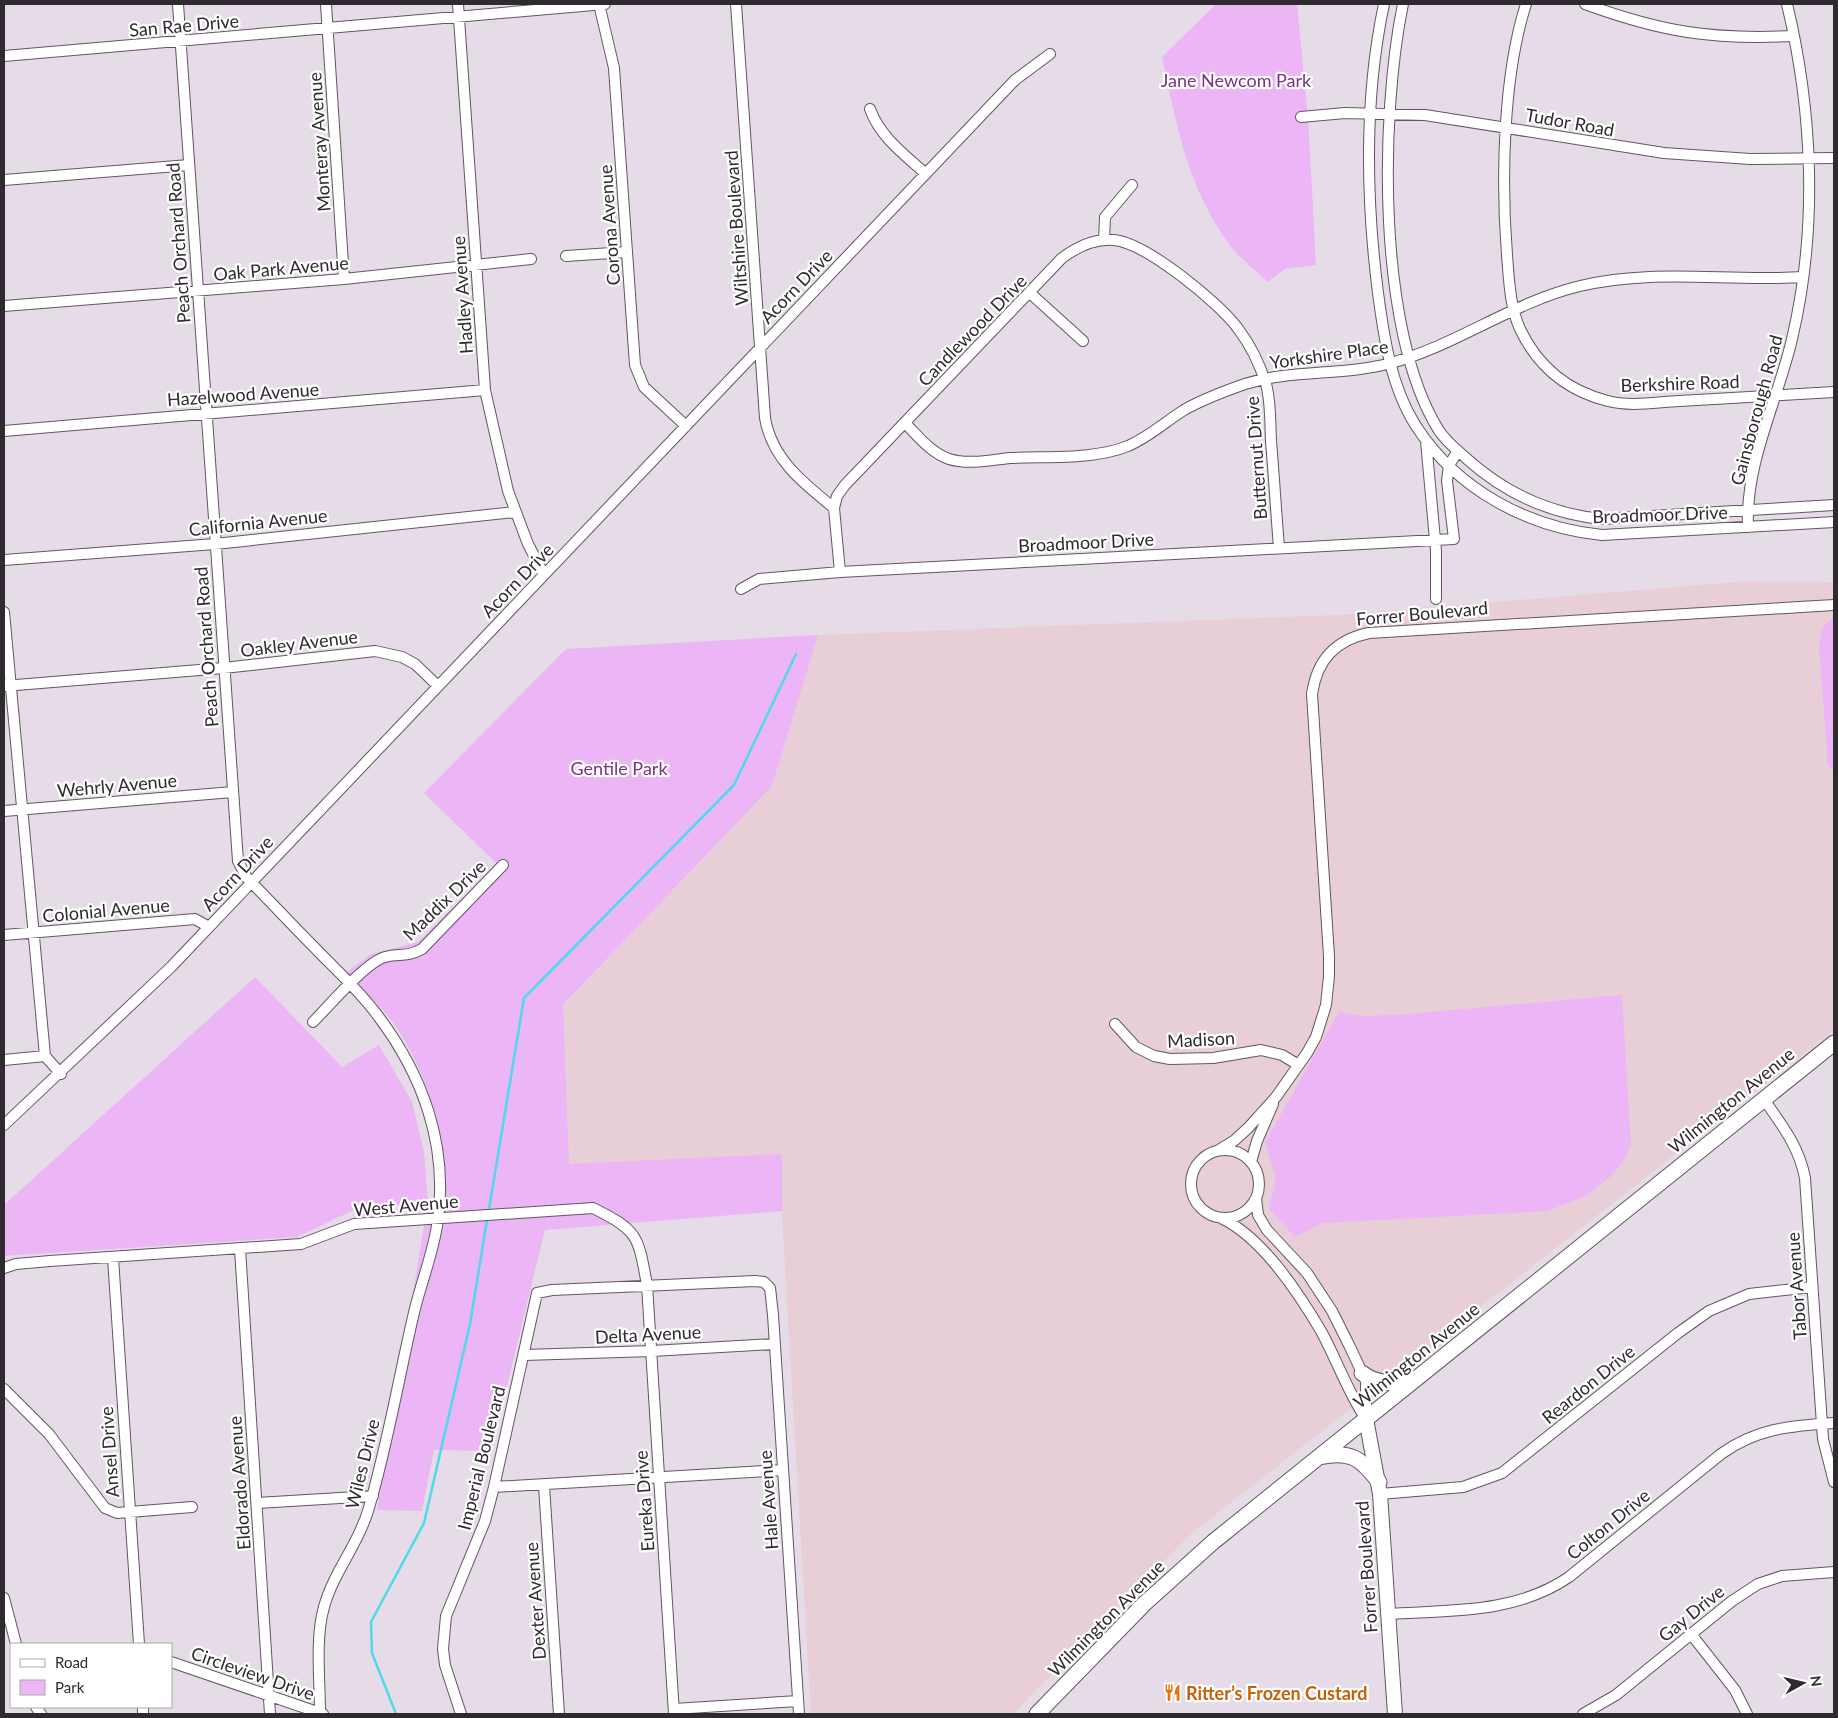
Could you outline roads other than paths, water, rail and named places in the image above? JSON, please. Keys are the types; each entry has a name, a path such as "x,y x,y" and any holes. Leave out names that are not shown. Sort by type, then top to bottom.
{"main road":[{"name":"Wilmington Avenue","path":"1037,1714 1173,1577 1416,1378 1834,1043"},
{"path":"1362,1374 1373,1380 1389,1382 1416,1378"},
{"path":"1318,1458 1343,1455 1355,1458 1365,1465 1379,1488"}],"street":[{"name":"Peach Orchard Road","path":"178,4 238,862 242,874 377,1014 402,1051 422,1094 432,1124 438,1152 438,1218"},
{"name":"Monteray Avenue","path":"326,4 344,278"},
{"name":"Hadley Avenue","path":"458,4 485,390 498,454 516,512 544,575"},
{"name":"Corona Avenue","path":"599,4 614,68 635,365 638,376 649,392 686,426"},
{"name":"San Rae Drive","path":"4,56 605,4"},
{"name":"Wiltshire Boulevard","path":"736,4 765,418 772,445 785,463 834,508"},
{"name":"Broadmoor Drive","path":"1384,4 1370,114 1370,205 1373,254 1390,364 1415,425 1426,440 1449,465 1483,493 1513,511 1540,522 1583,534 1602,536 1834,522"},
{"path":"1403,4 1389,115 1389,204 1392,252 1408,358"},
{"name":"Berkshire Road","path":"1526,4 1520,23 1507,127 1506,241 1514,309 1520,329 1536,356 1558,378 1586,394 1609,402 1624,403 1834,392"},
{"path":"1585,4 1633,21 1682,32 1738,38 1794,36"},
{"name":"Gainsborough Road","path":"1748,527 1747,510 1756,462 1792,339 1807,231 1809,159 1805,106 1794,36 1786,4"},
{"name":"Acorn Drive","path":"4,1125 61,1074 209,927 1015,80 1050,54"},
{"path":"870,109 882,132 926,174"},
{"name":"Tudor Road","path":"1301,117 1370,114 1425,115 1507,127 1558,138 1664,153 1742,158 1834,158"},
{"path":"4,180 189,165"},
{"path":"1104,240 1105,218 1109,210 1132,185"},
{"name":"Candlewood Drive","path":"834,508 842,488 1062,258 1082,245 1104,240"},
{"name":"Butternut Drive","path":"1104,240 1127,242 1138,247 1214,303 1238,329 1258,362 1268,395 1279,547"},
{"path":"566,256 627,252"},
{"name":"Oak Park Avenue","path":"4,306 344,278 531,259"},
{"name":"Yorkshire Place","path":"905,423 938,454 961,461 1110,452 1140,440 1184,410 1206,399 1264,379 1339,372 1390,364 1448,342 1514,309 1556,292 1630,277 1680,276 1758,279 1802,277"},
{"path":"1030,293 1083,341"},
{"name":"Broadmoor Drive","path":"1408,358 1438,430 1458,451 1492,480 1520,496 1545,506 1586,517 1602,519 1834,505"},
{"name":"Hazelwood Avenue","path":"4,431 485,390"},
{"path":"1426,440 1435,539 1436,599"},
{"path":"1449,465 1458,451"},
{"name":"Broadmoor Drive","path":"741,589 759,579 840,572 1454,539 1446,481 1449,465"},
{"path":"834,508 840,572"},
{"name":"California Avenue","path":"4,560 215,544 516,512"},
{"name":"Forrer Boulevard","path":"1366,1419 1351,1397 1320,1331 1271,1259 1237,1225 1209,1214 1201,1208 1194,1199 1191,1187 1193,1171 1199,1161 1235,1140 1276,1096 1297,1064 1307,1053 1322,1022 1330,976 1312,694 1320,666 1331,650 1347,639 1369,633 1834,605"},
{"path":"4,612 7,685 35,932 45,1056 61,1074"},
{"name":"Oakley Avenue","path":"7,685 224,668 375,651 390,653 408,661 438,686"},
{"name":"Wehrly Avenue","path":"4,811 233,792"},
{"name":"Maddix Drive","path":"313,1022 370,964 384,957 409,956 422,949 503,865"},
{"name":"Colonial Avenue","path":"4,935 195,919 209,927"},
{"name":"Madison","path":"1114,1024 1136,1047 1154,1056 1170,1059 1213,1058 1262,1050 1282,1055 1297,1064"},
{"path":"4,1060 45,1056"},
{"name":"Forrer Boulevard","path":"1276,1096 1257,1141 1251,1162 1257,1172 1259,1184 1256,1198 1258,1215 1266,1230 1307,1272 1332,1311 1366,1382 1366,1419 1379,1488 1395,1714"},
{"name":"Tabor Avenue","path":"1763,1098 1792,1139 1803,1164 1822,1424 1826,1456 1834,1482"},
{"path":"1217,1151 1228,1150 1240,1153 1251,1162"},
{"path":"1221,1218 1240,1215 1249,1208 1256,1198"},
{"name":"West Avenue","path":"4,1268 16,1264 301,1244 354,1224 593,1208 623,1223 639,1244 647,1285"},
{"name":"Wiles Drive","path":"322,1714 320,1628 323,1609 359,1535 373,1496 415,1307 432,1253 438,1218"},
{"name":"Eldorado Avenue","path":"240,1249 270,1714"},
{"name":"Ansel Drive","path":"113,1258 139,1643"},
{"name":"Hale Avenue","path":"647,1285 755,1281 767,1284 770,1288 799,1714"},
{"name":"Imperial Boulevard","path":"461,1714 445,1666 443,1632 451,1599 484,1521 494,1487 537,1293 552,1290 647,1285"},
{"name":"Eureka Drive","path":"647,1285 674,1711"},
{"name":"Reardon Drive","path":"1379,1488 1463,1487 1502,1473 1678,1332 1709,1311 1749,1294 1812,1287"},
{"name":"Delta Avenue","path":"524,1355 652,1351 774,1344"},
{"path":"4,1389 49,1434 105,1508 116,1513 192,1507"},
{"name":"Colton Drive","path":"1388,1614 1495,1606 1541,1594 1569,1577 1731,1447 1769,1430 1834,1423"},
{"path":"494,1487 544,1486 783,1470"},
{"name":"Dexter Avenue","path":"544,1486 558,1714"},
{"path":"257,1502 373,1496"},
{"name":"Gay Drive","path":"1583,1714 1616,1695 1732,1600 1758,1584 1782,1576 1834,1572"},
{"path":"4,1598 8,1623 16,1643"},
{"path":"1691,1634 1735,1690 1747,1714"},
{"name":"Circleview Drive","path":"172,1662 322,1714"},
{"path":"674,1711 798,1701"}],"waterway":[{"path":"489,1209 524,998 734,785 796,654"},
{"path":"396,1714 372,1653 371,1622 424,1523 470,1324 487,1220"}],"place":[{"name":"Ritter’s Frozen Custard","path":"1172,1693"}],"park label":[{"name":"Jane Newcom Park","path":"1236,80"},
{"name":"Gentile Park","path":"619,768"}]}
